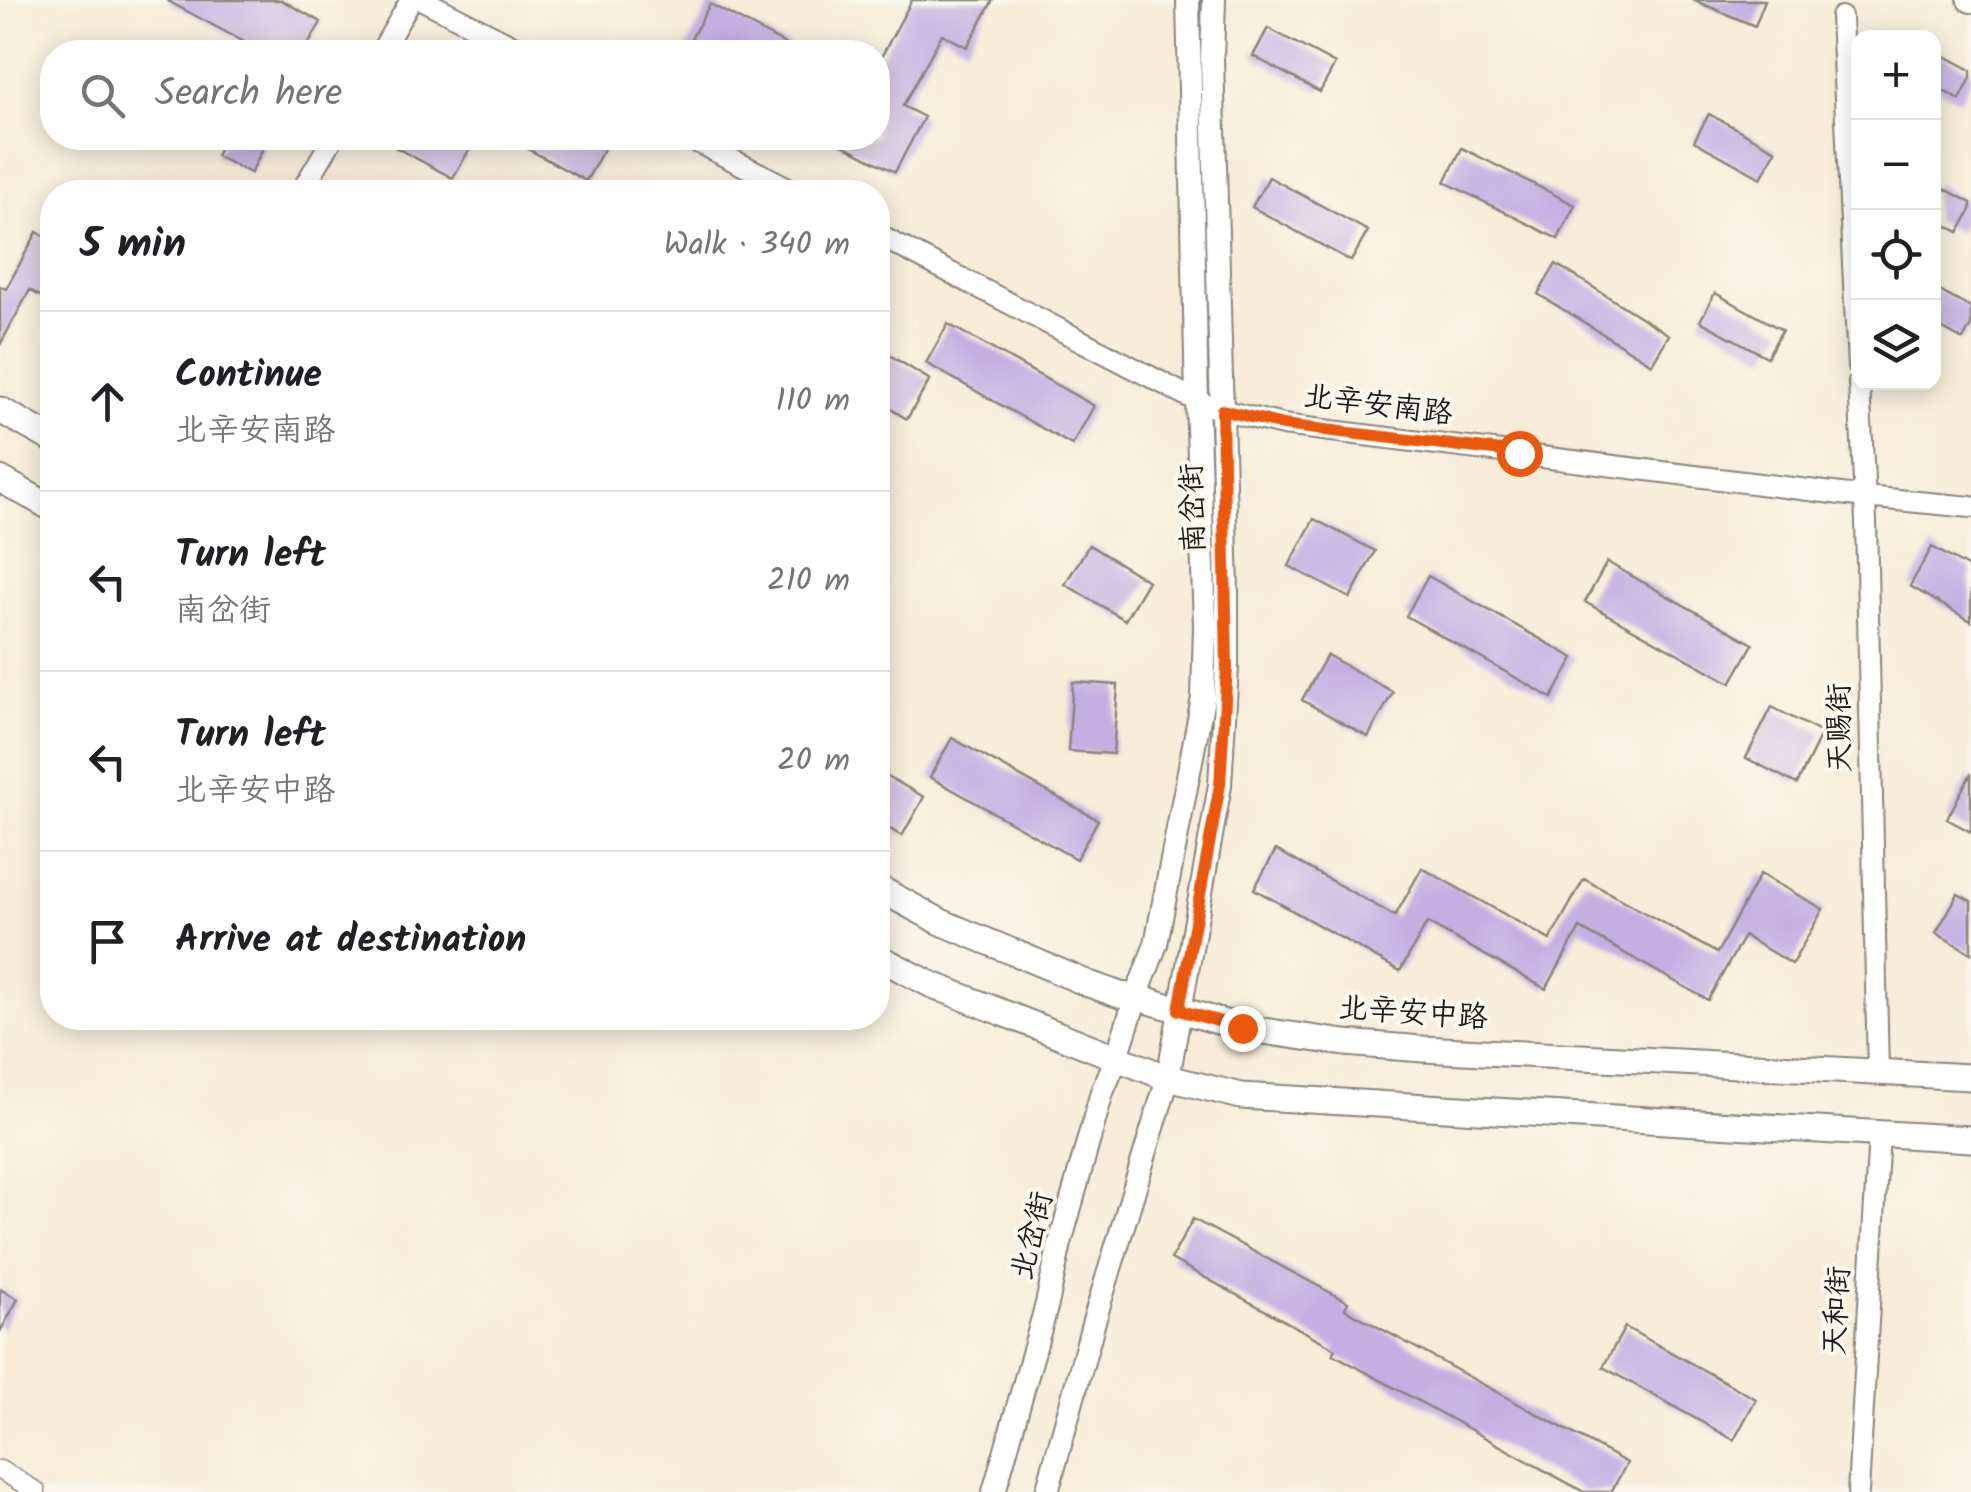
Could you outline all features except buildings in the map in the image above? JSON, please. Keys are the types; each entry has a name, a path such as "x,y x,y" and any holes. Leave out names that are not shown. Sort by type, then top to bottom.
{"main road":[{"name":"南岔街","path":"1136,997 1156,944 1203,698 1206,625 1188,0"},
{"name":"南岔街","path":"1179,1010 1220,785 1227,667 1212,58 1214,0"},
{"path":"0,410 40,432"},
{"path":"0,479 40,501"},
{"name":"北辛安中路","path":"890,894 957,929 1089,984 1242,1028 1365,1044 1971,1077"},
{"path":"890,964 930,984 1168,1078 1241,1096 1971,1139"},
{"name":"北岔街","path":"994,1492 1102,1092 1136,997"},
{"path":"1048,1492 1094,1322 1168,1078 1179,1010"}],"street":[{"path":"388,40 411,0"},
{"path":"423,0 501,40"},
{"path":"1841,17 1855,300"},
{"path":"308,180 326,150"},
{"path":"713,150 772,180"},
{"name":"北辛安南路","path":"890,241 1197,401 1283,425 1971,507"},
{"name":"天赐街","path":"1859,390 1878,1073"},
{"name":"天和街","path":"1858,1492 1879,1134"},
{"path":"0,1470 36,1490"}],"route":[{"path":"1242,1028 1179,1010 1220,785 1227,667 1222,410 1283,425 1519,453"}]}
